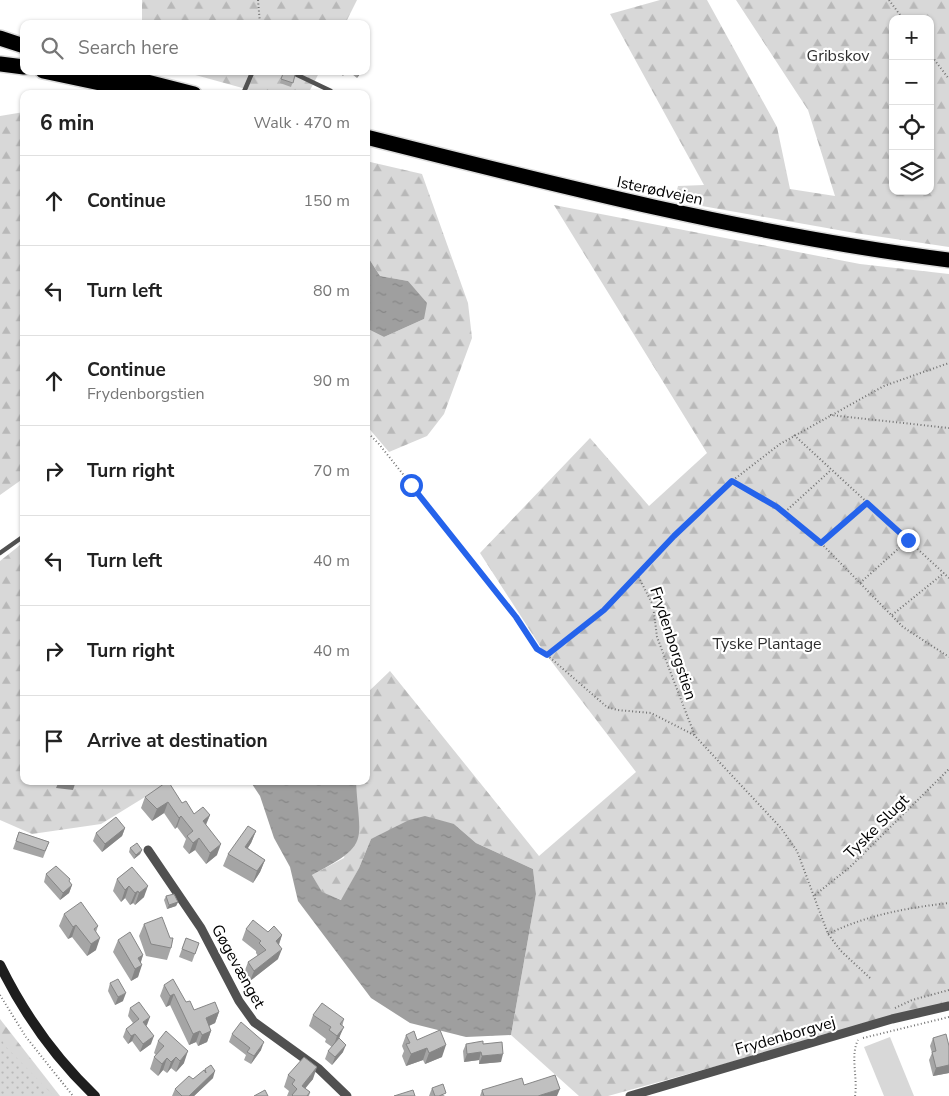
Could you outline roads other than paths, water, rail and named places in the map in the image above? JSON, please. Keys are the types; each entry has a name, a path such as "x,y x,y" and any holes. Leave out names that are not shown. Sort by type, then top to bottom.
{"highway":[{"path":"0,38 20,45"},
{"path":"0,49 20,53"},
{"path":"0,64 20,66"},
{"path":"62,75 133,90"},
{"path":"120,75 178,90"},
{"name":"Isterødvejen","path":"370,138 600,195 771,232 949,260"}],"street":[{"name":"Gøgevænget","path":"148,850 202,928 239,1001 254,1022 319,1069 347,1096"},
{"path":"0,965 16,997 52,1050 95,1096"},
{"name":"Frydenborgvej","path":"630,1096 892,1019 949,1006"}],"lane":[{"path":"245,90 251,75"},
{"path":"297,75 329,90"},
{"path":"0,553 20,539"}],"water":[{"path":"370,260 380,276 408,281 427,303 424,319 384,337 370,330"},
{"path":"253,785 356,785 359,817 358,839 345,856 312,875 322,892 341,900 359,868 371,839 409,820 425,816 454,824 476,843 533,869 536,894 511,1035 466,1037 410,1023 371,998 298,901 290,867 274,838 260,796"}],"park label":[{"name":"Gribskov","path":"838,55"},
{"name":"Tyske Plantage","path":"767,643"}]}
